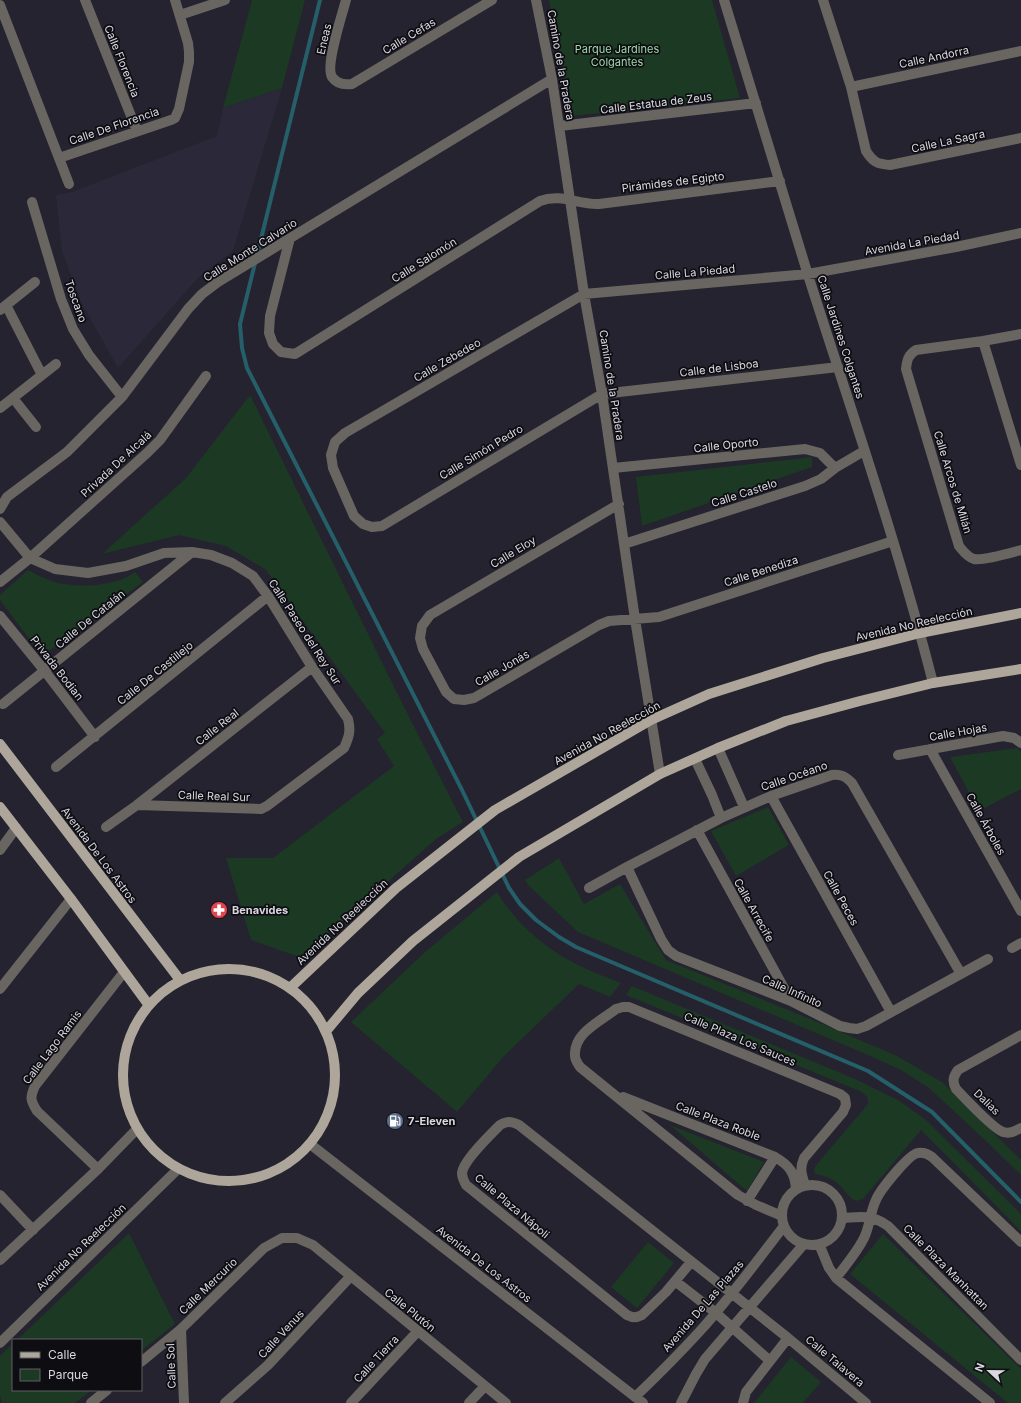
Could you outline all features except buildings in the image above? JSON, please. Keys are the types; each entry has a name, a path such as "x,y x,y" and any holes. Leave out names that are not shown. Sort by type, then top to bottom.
{"main road":[{"name":"Avenida No Reelección","path":"290,988 396,888 495,810 651,720 717,692 823,658 920,633 1021,613"},
{"path":"327,1030 358,993 413,941 518,857 660,774 718,748 786,721 933,682 1021,669"},
{"name":"Avenida De Los Astros","path":"0,744 180,980"},
{"path":"0,807 71,899 148,1004"},
{"path":"236,969 264,975 290,988 311,1007 327,1030 336,1060 335,1091 326,1121 310,1144 284,1166 256,1177 221,1180 178,1169 161,1160 146,1146 136,1130 126,1102 122,1066 130,1034 148,1004 162,990 180,980 207,971 236,969"}],"street":[{"name":"Calle Florencia","path":"85,0 137,131"},
{"name":"Calle De Florencia","path":"59,158 175,118 180,109 189,62 188,43 175,0"},
{"path":"180,15 225,0"},
{"name":"Eneas","path":"337,82 332,77 330,69 332,53 346,0"},
{"name":"Calle Cefas","path":"337,82 344,85 352,84 492,0"},
{"name":"Camino de la Pradera","path":"536,0 560,126 584,294 602,394 635,619 660,774"},
{"name":"Calle Jardines Colgantes","path":"724,0 808,274 893,541 933,682"},
{"path":"825,0 851,87"},
{"name":"Calle De Florencia","path":"0,4 69,184"},
{"name":"Calle Andorra","path":"851,87 1021,51"},
{"name":"Calle Monte Calvario","path":"0,509 4,498 67,452 122,397 188,309 202,294 218,282 552,79"},
{"name":"Calle La Sagra","path":"851,87 866,151 872,160 880,164 890,165 1021,138"},
{"name":"Calle Estatua de Zeus","path":"560,126 756,103"},
{"name":"Pirámides de Egipto","path":"570,200 591,205 780,181"},
{"name":"Calle Salomón","path":"290,238 270,316 269,332 273,344 281,352 295,354 540,201 549,198 570,200"},
{"name":"Toscano","path":"32,202 61,299 73,329 89,355 122,397"},
{"name":"Avenida La Piedad","path":"808,274 956,247 1021,233"},
{"name":"Calle La Piedad","path":"584,294 808,274"},
{"path":"35,282 3,308 42,375"},
{"name":"Calle Zebedeo","path":"372,527 363,524 354,516 333,468 331,455 335,442 345,433 584,294"},
{"path":"1021,334 983,341 1021,465"},
{"name":"Calle Arcos de Milán","path":"983,341 916,350 907,360 906,369 959,546 966,555 974,559 983,559 1021,550"},
{"path":"0,408 56,364"},
{"name":"Calle de Lisboa","path":"602,394 838,366"},
{"name":"Privada De Alcalá","path":"0,582 30,558 160,440 206,376"},
{"name":"Calle Simón Pedro","path":"372,527 382,526 602,394"},
{"path":"13,398 36,427"},
{"name":"Calle Oporto","path":"613,468 805,449 820,453 835,468"},
{"name":"Calle Castelo","path":"624,544 805,486 821,479 835,468 864,451"},
{"name":"Calle Eloy","path":"422,626 430,615 618,504"},
{"name":"Calle Paseo del Rey Sur","path":"0,522 30,558 55,569 88,573 126,566 164,553 192,552 211,555 232,563 253,576 268,596 312,667 348,719 350,728 349,738"},
{"name":"Calle Benediza","path":"635,619 663,616 893,541"},
{"name":"Calle De Catalán","path":"4,704 44,670 192,552"},
{"name":"Calle De Castillejo","path":"56,767 268,596"},
{"name":"Privada Bodian","path":"0,616 44,670 95,737"},
{"name":"Calle Jonás","path":"422,626 420,638 423,649 446,692 454,699 464,700 474,698 599,625 609,621 635,619"},
{"name":"Calle Real","path":"137,806 312,667"},
{"name":"Calle Hojas","path":"898,755 1003,736 1014,738 1021,743"},
{"name":"Calle Real Sur","path":"137,806 261,809 344,748 349,738"},
{"path":"718,748 744,807"},
{"name":"Calle Árboles","path":"930,749 1021,911"},
{"path":"695,759 721,818"},
{"name":"Calle Océano","path":"589,888 697,830 744,807 832,775 840,774 852,783 961,974"},
{"name":"Calle Peces","path":"771,796 891,1012"},
{"path":"106,827 137,806"},
{"path":"0,850 16,828"},
{"name":"Calle Arrecife","path":"697,830 791,1001"},
{"name":"Calle Infinito","path":"627,867 661,939 668,950 676,956 688,962 791,1001 840,1026 857,1029 866,1026 988,959"},
{"path":"0,989 71,899"},
{"name":"Calle Lago Ramis","path":"98,1169 37,1111 32,1104 31,1095 35,1086 124,972"},
{"name":"Calle Plaza Roble","path":"623,1007 616,1009 582,1034 576,1045 575,1057 580,1067 738,1195 783,1221"},
{"name":"Calle Plaza Los Sauces","path":"623,1007 629,1007 658,1018 840,1094 845,1098 846,1105 844,1112 804,1158 800,1169 800,1187"},
{"name":"Dalias","path":"1021,1035 958,1070 954,1076 953,1083 956,1089 997,1129 1008,1133 1021,1128"},
{"name":"Calle Plaza Roble","path":"613,1093 776,1156 786,1163 792,1171 795,1181 800,1187"},
{"name":"Calle Plaza Nápoli","path":"691,1262 642,1315 638,1318 632,1317 627,1315 466,1185 462,1179 462,1172 466,1163 500,1124 506,1121 512,1121 519,1124 732,1294"},
{"path":"0,1260 98,1169 136,1130"},
{"name":"Avenida De Los Astros","path":"310,1144 639,1400"},
{"path":"836,1278 861,1245 876,1198 909,1157 917,1153 925,1153 932,1157 1021,1242"},
{"path":"747,1201 776,1156"},
{"name":"Avenida No Reelección","path":"0,1343 178,1169"},
{"path":"815,1184 832,1192 838,1199 842,1208 842,1218 836,1234 831,1238 819,1244 804,1244 790,1235 783,1221 784,1206 788,1196 800,1187 815,1184"},
{"path":"0,1195 33,1230"},
{"name":"Calle Plaza Manhattan","path":"842,1218 870,1217 879,1220 888,1226 1021,1360"},
{"name":"Avenida De Las Plazas","path":"639,1400 662,1371 732,1294 783,1221"},
{"name":"Calle Mercurio","path":"142,1361 181,1329 264,1248 282,1238 297,1238"},
{"name":"Calle Plutón","path":"297,1238 314,1245 350,1277 506,1403"},
{"path":"681,1403 705,1359 804,1244"},
{"path":"819,1244 829,1268 836,1278 990,1403"},
{"name":"Calle Venus","path":"225,1403 268,1365 350,1277"},
{"path":"675,1281 716,1313 770,1361"},
{"name":"Calle Talavera","path":"732,1294 788,1338 866,1403"},
{"name":"Calle Sol","path":"181,1329 184,1403"},
{"name":"Calle Tierra","path":"351,1403 418,1331"},
{"name":"Calle Talavera","path":"743,1403 746,1392 788,1338"},
{"path":"469,1403 485,1386"},
{"path":"91,1403 106,1391"}],"shaded area":[{"path":"282,88 233,251 197,279 118,368 81,302 62,251 56,195 72,192 217,136 223,108"}],"green space":[{"path":"252,0 305,0 282,88 223,108"},
{"name":"Parque Jardines Colgantes","path":"549,0 712,0 740,98 572,116"},
{"path":"250,395 408,715 463,822 436,839 302,958 251,940 226,858 273,858 394,766 377,739 385,733 265,569 226,546 179,535 102,554 186,478"},
{"path":"812,457 812,467 642,526 636,477"},
{"path":"28,570 54,582 63,584 96,585 117,581 135,572 143,582 42,656 0,600 0,595"},
{"path":"1018,748 1021,753 1021,789 979,811 950,757"},
{"path":"768,807 789,845 736,876 711,831"},
{"path":"559,858 584,904 620,884 666,960 895,1055 942,1082 1021,1160 1021,1175 929,1088 901,1070 578,932 529,886 525,880"},
{"path":"497,892 521,924 542,942 564,958 581,967 621,983 610,997 579,984 504,1056 457,1112 351,1022 424,953"},
{"path":"632,986 855,1079 898,1100 926,1120 1021,1214 1021,1231 921,1130 863,1199 856,1201 854,1200 834,1181 827,1177 815,1174 814,1169 868,1104 868,1098 862,1092 626,995"},
{"path":"670,1125 764,1162 747,1191"},
{"path":"129,1233 175,1324 142,1350 142,1339 18,1339"},
{"path":"883,1234 1021,1369 1021,1403 1008,1403 850,1274"},
{"path":"648,1242 674,1263 637,1308 611,1287"},
{"path":"12,1344 12,1391 91,1391 75,1403 2,1403 0,1395 0,1356"},
{"path":"791,1357 821,1382 803,1403 754,1403"}],"waterway":[{"path":"320,0 240,324 242,348 247,368 462,790 509,888 520,904 536,920 559,937 576,947 868,1071 932,1112 1021,1202"}],"place":[{"name":"Benavides","path":"219,910"},
{"name":"7-Eleven","path":"395,1121"}]}
